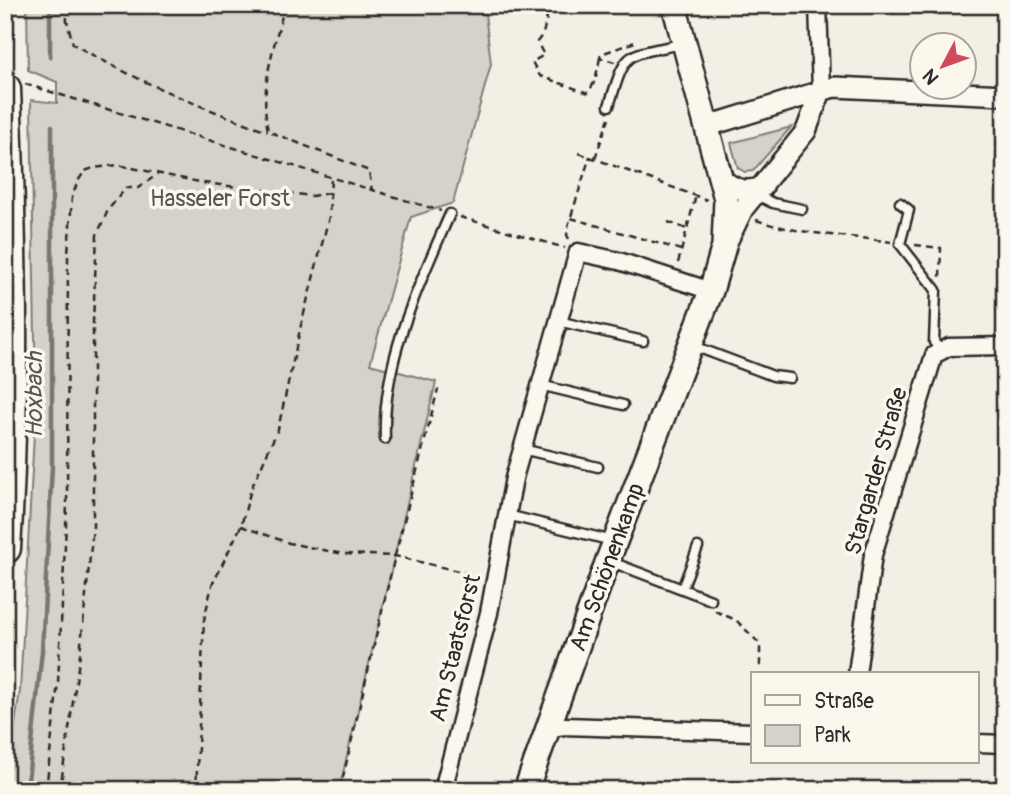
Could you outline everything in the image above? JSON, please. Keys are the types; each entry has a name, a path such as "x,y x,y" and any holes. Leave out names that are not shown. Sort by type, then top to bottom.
{"highway":[{"path":"5,89 11,233 12,369 5,548"}],"main road":[{"name":"Am Schönenkamp","path":"526,790 612,551 711,291 742,194 708,127 674,5"}],"street":[{"path":"811,122 821,91 818,5"},
{"path":"708,127 764,113 834,87 1005,95"},
{"path":"742,194 811,122 855,87"},
{"path":"798,99 811,122"},
{"path":"578,252 620,258 711,291"},
{"name":"Am Staatsforst","path":"443,790 496,580 522,449 578,252"},
{"path":"940,350 948,347 1005,346"},
{"name":"Stargarder Straße","path":"857,672 873,555 934,355 940,350"},
{"path":"548,729 564,726 751,732"},
{"path":"978,743 1005,744"}],"lane":[{"path":"609,106 622,65 628,57 685,43"},
{"path":"742,194 802,209"},
{"path":"900,203 909,210 901,244 936,290 934,342 940,350"},
{"path":"385,439 384,414 407,318 450,214"},
{"path":"558,321 643,341"},
{"path":"691,344 774,376 790,379"},
{"path":"540,385 623,405"},
{"path":"522,449 598,467"},
{"path":"507,515 612,551 682,589 711,600"},
{"path":"682,589 698,547"}],"path":[{"path":"66,5 66,21 74,44 102,61 208,111 268,131 369,171 372,191"},
{"path":"268,131 264,114 267,72 285,5"},
{"path":"554,5 549,8 543,34 537,42 544,55 533,62 540,76 589,93 595,81 600,58"},
{"path":"44,89 324,176"},
{"path":"595,158 610,113 609,106"},
{"path":"579,153 707,200 742,194 755,219 782,229 941,248 940,287 936,290"},
{"path":"578,252 567,235 590,156"},
{"path":"46,790 58,682 66,505 68,253 72,197 78,181 85,172 93,168 118,165 204,183 312,196 329,193"},
{"path":"60,790 80,654 93,527 93,349 97,235 108,210 126,188 138,188 158,174"},
{"path":"197,790 204,620 212,585 241,526 251,489 278,429 301,324 329,217 331,178"},
{"path":"673,278 696,195"},
{"path":"571,218 681,250"},
{"path":"668,222 687,229"},
{"path":"340,790 395,556 438,389"},
{"path":"241,526 289,542 343,554 395,556 496,580"},
{"path":"711,600 708,608 736,620 760,644 760,667 764,667"}],"green space":[{"name":"Hasseler Forst","path":"27,5 484,5 491,64 453,203 411,217 370,364 436,382 339,790 5,790 20,691 36,398 31,100 57,103 57,82 28,70"},
{"path":"791,127 753,171 745,172 738,168 731,143"}],"waterway":[{"name":"Hoxbach","path":"50,5 50,57"},
{"name":"Hoxbach","path":"27,790 42,651 52,467 52,126"}]}
